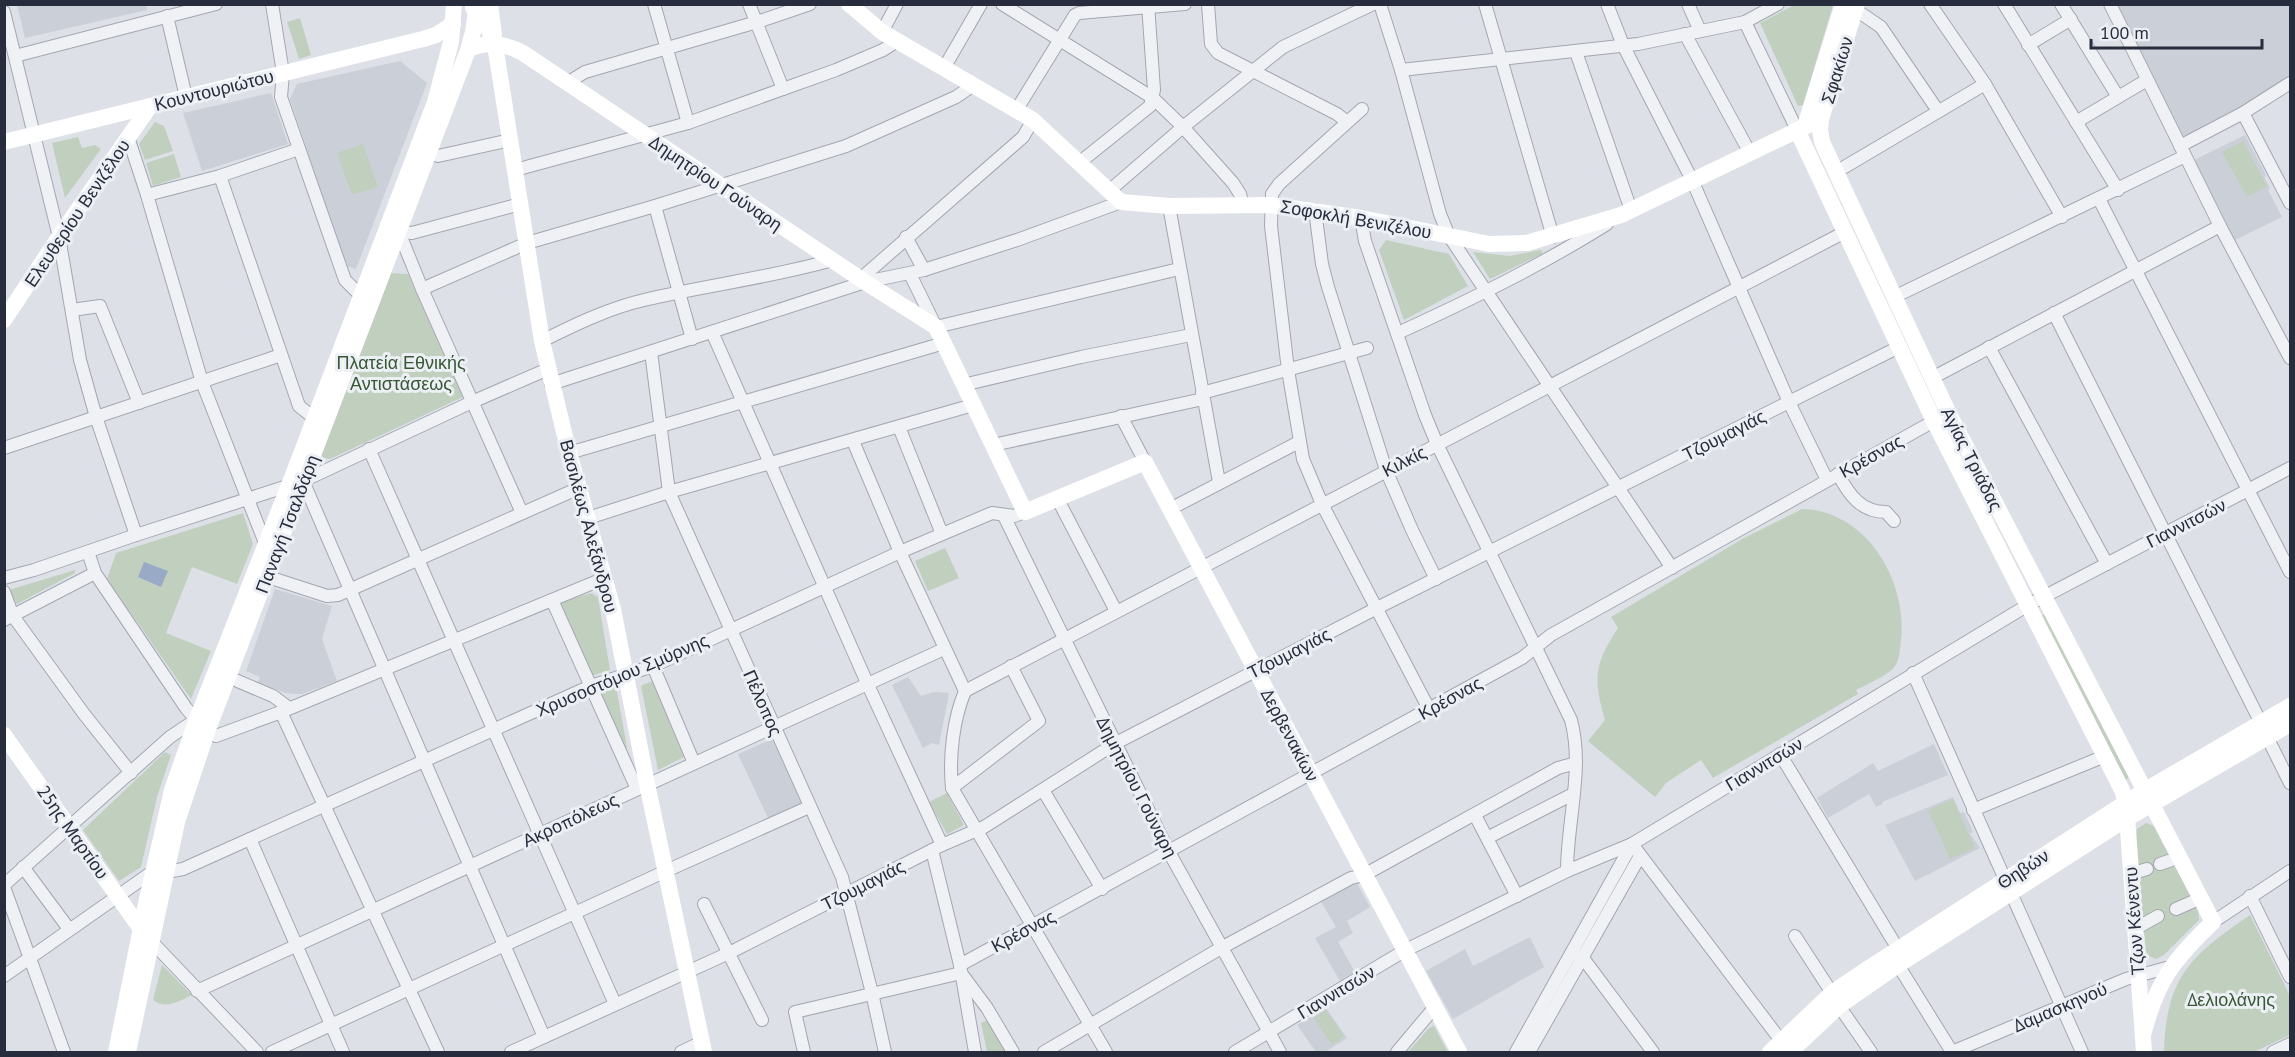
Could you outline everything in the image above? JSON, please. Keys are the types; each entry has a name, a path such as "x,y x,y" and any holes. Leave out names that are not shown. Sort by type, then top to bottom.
{"street":[{"path":"272,4 283,73 280,97 345,280 367,298"},
{"name":"Παναγή Τσαλδάρη","path":"423,152 447,60 454,4"},
{"path":"654,4 688,123"},
{"path":"749,4 783,89"},
{"path":"567,83 585,72 757,22 810,4"},
{"path":"849,4 882,32 1033,120 1115,196"},
{"path":"882,32 897,4"},
{"path":"944,68 981,4"},
{"path":"1002,4 1153,98 1183,127 1233,183 1240,194 1243,206"},
{"path":"1017,109 1075,15 1185,4"},
{"path":"1208,4 1211,44 1214,49 1337,114 1347,122"},
{"path":"4,578 296,483 472,402 550,377 651,352 866,282 910,274 1017,240 1115,196 1183,127 1283,47 1373,4"},
{"path":"1380,4 1401,70 1440,214 1449,236 1672,568"},
{"path":"1485,4 1553,237"},
{"path":"1607,4 1623,45 1692,180 1789,402 1827,480"},
{"path":"1688,4 1700,31"},
{"path":"1401,70 1623,45 1745,22 1778,4"},
{"path":"1930,4 1984,84 2062,217"},
{"path":"2004,4 2118,190"},
{"path":"2061,4 2118,97"},
{"path":"2110,4 2220,226 2290,358"},
{"path":"15,56 212,5"},
{"name":"Παναγή Τσαλδάρη","path":"116,1053 161,871 177,822 202,726 423,152 468,50 478,6"},
{"name":"Βασιλέως Αλεξάνδρου","path":"478,6 495,45 542,341 569,453 605,578 626,673 642,787 666,871 703,1047"},
{"path":"1079,163 1150,106 1154,90 1148,6"},
{"path":"1852,6 1881,27 1938,111"},
{"name":"Σφακίων","path":"1801,128 1821,119 1852,6"},
{"name":"Σφακίων","path":"1801,128 1852,6"},
{"path":"4,12 59,237 80,360 96,417 136,535"},
{"path":"167,16 186,97"},
{"path":"2028,45 2071,19"},
{"path":"1745,22 1801,128"},
{"name":"Κουντουριώτου","path":"4,142 423,39 436,35 453,24"},
{"path":"1685,34 1750,153"},
{"path":"423,39 436,46 447,60"},
{"path":"515,170 688,123 883,50 897,41"},
{"path":"468,50 479,45 495,45"},
{"name":"Δημητρίου Γούναρη","path":"495,45 507,46 523,53 936,327"},
{"path":"1398,333 1486,292 1563,251 1626,213 1576,52"},
{"path":"499,68 508,58 523,53"},
{"path":"2076,122 2146,80"},
{"path":"1894,297 2118,190 2290,83"},
{"path":"1836,172 1984,84"},
{"path":"422,289 527,243 655,206 872,136 956,97 972,86"},
{"name":"Ελευθερίου Βενιζέλου","path":"4,320 150,106"},
{"path":"1362,109 1279,184 1272,194 1271,226 1288,370 1303,459 1322,504 1430,709"},
{"path":"2243,113 2290,203"},
{"name":"Αγίας Τριάδας","path":"1821,119 1822,142 1932,378 2213,922"},
{"path":"866,282 866,274 1023,137 1033,120"},
{"name":"Αγίας Τριάδας","path":"1801,128 1845,232 1934,421 2105,756 2125,804"},
{"name":"Σοφοκλή Βενιζέλου","path":"1115,196 1169,206 1271,205 1315,210 1473,242 1505,245 1527,243 1626,213 1801,128"},
{"path":"128,137 202,382 265,543"},
{"path":"423,152 438,156 510,140"},
{"path":"147,195 220,176 299,149"},
{"path":"220,176 299,405 320,422"},
{"path":"2099,199 2290,572"},
{"path":"393,229 411,233 520,204"},
{"path":"655,206 692,339"},
{"path":"1169,206 1219,482"},
{"path":"1315,210 1322,264 1386,470 1436,579"},
{"path":"1361,218 1365,241 1425,416 1571,720 1575,736 1576,763 1567,871"},
{"path":"1932,378 2220,226"},
{"path":"393,229 522,513"},
{"name":"Κιλκίς","path":"964,691 1845,232"},
{"path":"906,237 924,270"},
{"path":"542,341 611,310 642,301 802,269 832,260"},
{"path":"936,327 1179,269"},
{"path":"910,274 1025,512"},
{"path":"72,310 100,306 139,403"},
{"path":"2054,313 2290,783"},
{"path":"712,332 937,847 975,1053"},
{"path":"963,385 1082,357 1191,335"},
{"path":"569,453 944,343"},
{"name":"Τζουμαγιάς","path":"511,1053 729,952 937,847 984,826 1116,743 1377,608 1899,347"},
{"path":"993,445 1203,396 1367,348"},
{"path":"1989,348 2107,564"},
{"name":"Πέλοπος","path":"651,352 669,492 847,893 885,1053"},
{"path":"4,448 281,355"},
{"path":"588,518 669,492 973,405"},
{"name":"Δερβενακίων","path":"1121,416 1459,1053"},
{"name":"Κρέσνας","path":"804,1053 795,1012 961,969 1032,927 1430,709 1536,649 1551,635 1934,421"},
{"path":"899,427 942,534"},
{"path":"853,441 900,552 964,691 950,767 952,788 974,830 1106,1053"},
{"path":"1170,509 1299,442"},
{"path":"369,449 615,1004"},
{"name":"Χρυσοστόμου Σμύρνης","path":"4,976 117,895 161,871 183,869 591,686 653,666 900,552 992,513 1014,516 1058,500 1145,462"},
{"name":"Γιαννιτσών","path":"1235,1053 1404,951 1567,871 1632,844 2043,596 2290,468"},
{"path":"1838,474 1854,500 1876,512 1886,512 1894,521"},
{"path":"296,483 351,590 544,1037"},
{"name":"Παναγή Τσαλδάρη","path":"261,575 265,543 296,483"},
{"path":"261,575 327,596 338,595 579,488"},
{"path":"1058,500 1116,611"},
{"name":"Δημητρίου Γούναρη","path":"1004,516 1169,852 1280,1053"},
{"path":"88,552 95,573 186,708 202,726 216,736 285,710 605,578"},
{"path":"9,618 95,573"},
{"path":"4,592 9,618 131,773"},
{"name":"Βασιλέως Αλεξάνδρου","path":"552,600 591,686 642,787"},
{"name":"Ακροπόλεως","path":"197,991 944,649"},
{"path":"653,666 694,763"},
{"path":"952,788 1039,722 1011,666"},
{"path":"1912,673 2082,1053"},
{"path":"222,675 273,696 285,710 324,805 438,1053"},
{"name":"Θηβών","path":"1783,1050 1836,1000 1898,957 2008,886 2125,804 2148,797 2264,730 2290,706"},
{"name":"Θηβών","path":"2264,730 2290,724"},
{"path":"64,1053 4,886 68,826 170,737 202,726"},
{"name":"25ης Μαρτίου","path":"4,735 10,755 68,826 146,936"},
{"path":"1780,754 1952,1052"},
{"path":"1973,810 2105,756"},
{"path":"1044,1053 1221,948 1351,878 1364,875 1558,768 1576,763"},
{"path":"1043,790 1102,889"},
{"path":"1487,838 1573,794"},
{"name":"Τζων Κένεντυ","path":"2125,804 2144,1053"},
{"path":"272,1053 810,807"},
{"path":"1475,815 1517,896"},
{"path":"250,839 343,1053"},
{"path":"1632,844 1783,1050"},
{"path":"1529,1053 1632,844"},
{"path":"1516,1053 1640,856"},
{"path":"2160,864 2180,857"},
{"path":"23,867 69,929"},
{"path":"2130,874 2147,869"},
{"path":"2143,1035 2154,996 2170,967 2213,922 2290,871"},
{"path":"2250,896 2290,977"},
{"path":"2176,909 2200,898"},
{"path":"704,904 762,1020"},
{"path":"2135,928 2158,916"},
{"path":"146,936 257,1053"},
{"name":"Παναγή Τσαλδάρη","path":"128,1053 146,936"},
{"path":"1795,936 1870,1053"},
{"path":"1578,954 1653,1053"},
{"name":"Δαμασκηνού","path":"1952,1052 2138,975 2170,967"},
{"path":"961,969 1013,1053"},
{"path":"1397,1053 1434,1008"},
{"path":"2273,1053 2290,1044"},
{"path":"681,1053 703,1047"}],"shaded area":[{"path":"146,4 147,10 25,38 17,5"},
{"path":"2114,5 2290,5 2290,77 2238,109 2180,139"},
{"path":"400,61 427,83 356,269 346,266 290,99 297,84"},
{"path":"271,93 288,144 202,171 183,113"},
{"path":"2245,135 2264,171 2266,176 2264,177 2270,188 2268,190 2282,217 2235,240 2194,160"},
{"path":"275,589 332,606 322,639 337,681 302,694 294,694 285,693 258,682 260,677 246,671"},
{"path":"908,677 921,696 933,692 949,693 939,745 932,743 923,748 892,685"},
{"path":"772,739 802,803 768,818 738,754"},
{"path":"1934,744 1948,775 1882,802 1883,804 1876,807 1869,794 1828,818 1817,798 1873,763 1878,771"},
{"path":"1953,797 1960,813 1964,812 1973,832 1970,834 1980,848 1915,881 1885,825"},
{"path":"1355,880 1370,907 1347,921 1353,933 1338,942 1355,972 1340,981 1315,938 1336,927 1320,900"},
{"path":"1530,937 1544,967 1453,1019 1426,971 1465,949 1473,966"},
{"path":"1326,1008 1347,1038 1325,1052 1316,1052 1297,1025"}],"green space":[{"path":"1794,5 1833,5 1803,105 1798,106 1760,23"},
{"path":"300,18 311,55 299,59 287,22"},
{"path":"155,122 164,126 173,151 145,160 139,144"},
{"path":"78,137 82,148 95,145 101,149 65,198 52,143"},
{"path":"2243,141 2267,186 2247,197 2222,152"},
{"path":"363,144 378,187 352,195 337,153"},
{"path":"174,154 181,177 153,186 146,163"},
{"path":"1386,240 1449,254 1468,286 1404,320 1379,250"},
{"path":"1540,250 1542,254 1490,279 1473,252 1510,256"},
{"name":"Πλατεία Εθνικής Αντιστάσεως","path":"388,273 408,274 463,397 330,459 323,458 320,452"},
{"path":"1802,509 1825,512 1845,522 1863,535 1878,553 1890,573 1901,617 1897,663 1883,676 1856,690 1858,694 1713,778 1701,760 1666,783 1655,797 1588,741 1605,720 1599,693 1598,672 1604,652 1618,628 1611,617 1744,538"},
{"path":"243,513 253,544 237,584 192,567 166,633 211,651 191,699 107,579 116,553"},
{"path":"945,548 959,578 928,591 915,561"},
{"path":"75,570 75,573 17,604 10,590 12,589"},
{"path":"591,593 598,597 610,670 591,676 558,606 561,602"},
{"path":"2045,614 2129,778 2124,781 2039,617"},
{"path":"652,681 684,757 658,770 641,686"},
{"path":"612,683 616,687 627,747 625,750 598,693 599,689"},
{"path":"165,752 171,755 157,797 141,867 119,881 83,830"},
{"path":"947,793 964,825 947,834 929,802"},
{"path":"1953,799 1975,848 1950,859 1928,810"},
{"path":"2146,823 2154,826 2198,909 2199,920 2164,955 2156,959 2148,956 2146,951 2135,839 2137,829"},
{"name":"Δελιολάνης","path":"2250,915 2290,996 2290,1035 2254,1052 2164,1052 2170,1005 2185,971 2212,943"},
{"path":"162,965 192,995 168,1004 153,1000"},
{"path":"1326,1010 1344,1036 1332,1045 1314,1018"},
{"path":"988,1020 1009,1052 987,1052 981,1023"},
{"path":"1434,1026 1448,1052 1408,1052 1429,1028"}],"water":[{"path":"144,562 168,571 161,587 138,577"}]}
